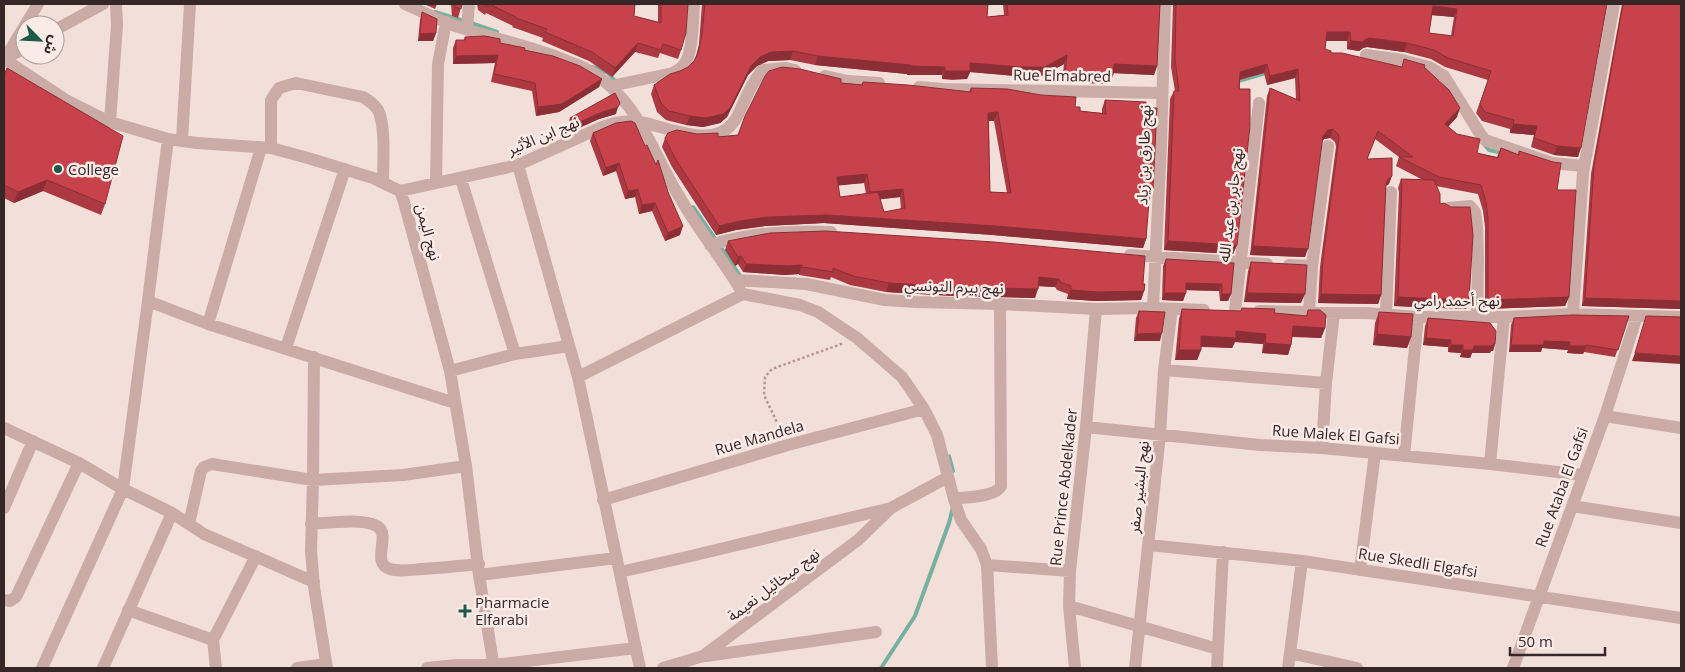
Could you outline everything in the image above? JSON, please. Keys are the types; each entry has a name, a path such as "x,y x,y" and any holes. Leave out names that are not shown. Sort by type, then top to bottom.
{"street":[{"path":"4,60 38,4"},
{"path":"65,24 102,4"},
{"path":"110,122 117,25 116,4"},
{"path":"182,140 190,4"},
{"path":"405,4 446,22 565,60 588,70 611,86 622,96 640,122 679,197 710,245 726,264 743,294"},
{"path":"467,29 469,4"},
{"path":"611,86 673,73 680,69 686,62 689,53 694,4"},
{"name":"نهج طارق بن زياد","path":"1153,308 1161,146 1165,4"},
{"path":"1573,314 1584,166 1614,4"},
{"path":"436,183 438,64 446,22"},
{"path":"4,60 15,54"},
{"path":"1366,55 1402,60 1429,67 1444,76 1478,132 1485,140 1552,163 1584,166"},
{"name":"نهج اليمن","path":"4,60 66,100 110,122 168,139 266,148 345,169 384,182 400,191 450,371 466,466 494,667"},
{"name":"Rue Elmabred","path":"640,122 681,133 702,135 724,131 732,125 762,70 770,68 786,68 848,81 943,89 1161,93"},
{"path":"208,324 266,148 271,100 279,88 296,84 363,97 372,102 378,110 381,120 384,182"},
{"name":"نهج جابر بن عبد الله","path":"1226,311 1240,262 1259,103"},
{"name":"نهج ابن الأثير","path":"400,191 518,165 602,126 622,121 640,122"},
{"path":"42,668 123,489 168,139"},
{"path":"1309,312 1312,266 1328,146"},
{"path":"518,165 578,377 640,668"},
{"path":"286,348 345,169"},
{"path":"461,179 515,354"},
{"path":"1386,314 1392,192"},
{"path":"1448,208 1470,206 1475,212 1478,258 1477,316"},
{"path":"710,245 730,239 773,232 845,233"},
{"path":"1116,253 1312,266"},
{"name":"نهج بيرم التونسي","path":"735,280 806,284 885,300 1172,309"},
{"path":"578,377 743,294 810,308 857,338 902,376 924,409 937,435 961,520 981,549 987,565 992,668"},
{"path":"148,301 208,324 456,404"},
{"path":"954,499 992,493 1001,486 1000,304"},
{"name":"Rue Prince Abdelkader","path":"1075,668 1069,606 1070,570 1086,426 1096,308"},
{"path":"1681,308 1681,317"},
{"name":"نهج أحمد رامي","path":"1172,309 1386,314 1418,318 1573,314 1681,317"},
{"name":"نهج البشير صفر","path":"1135,668 1160,434 1164,370 1172,309"},
{"path":"1322,448 1326,383 1334,313"},
{"name":"Rue Ataba El Gafsi","path":"1513,668 1605,416 1637,316"},
{"path":"1490,464 1504,317"},
{"path":"1404,456 1418,318"},
{"path":"450,371 515,354 569,346"},
{"path":"297,668 327,666 311,551 314,357"},
{"path":"1164,370 1326,383"},
{"name":"Rue Mandela","path":"603,500 788,445 924,409"},
{"path":"1605,416 1681,428"},
{"name":"Rue Malek El Gafsi","path":"1086,426 1260,445 1375,452 1583,476"},
{"path":"4,428 79,463 123,489 172,512 204,534 314,582"},
{"path":"4,508 33,441"},
{"path":"1360,570 1375,452"},
{"path":"4,600 10,602 16,597 79,463"},
{"path":"189,524 201,470 204,466 212,464 313,480 403,475 466,466"},
{"path":"620,572 892,508 948,477"},
{"path":"1572,506 1681,523"},
{"name":"نهج ميخائيل نعيمة","path":"662,668 703,656 858,540 892,508"},
{"path":"103,668 172,512"},
{"path":"312,524 354,522 370,523 378,527 382,531 381,560 384,566 390,569 479,569 616,558"},
{"name":"Rue Skedli Elgafsi","path":"1149,545 1302,561 1681,618"},
{"path":"1217,668 1223,552"},
{"path":"216,668 213,640 256,556"},
{"path":"1288,668 1302,561"},
{"path":"987,565 1070,570"},
{"path":"1069,606 1218,649"},
{"path":"128,610 213,640"},
{"path":"703,656 876,632"},
{"path":"427,668 457,665 494,667 636,648"},
{"path":"1290,653 1357,668"}],"path":[{"path":"788,445 764,395 765,377 772,369 857,338"}],"building":[{"path":"455,4 462,4 461,9 455,7"},
{"path":"489,4 635,4 634,16 661,23 661,4 688,4 686,33 681,50 663,44 661,50 638,43 615,68 592,52 545,32 547,29 516,18"},
{"path":"705,4 988,4 987,17 1008,15 1007,4 1160,4 1157,66 1114,64 1113,75 1065,73 1067,55 1045,67 970,63 970,71 945,71 945,67 911,66 818,56 793,51 771,52 760,57 751,66 730,108 723,114 706,118 690,116 669,111 661,103 654,85 670,74 688,67 694,61 702,35"},
{"path":"1176,4 1607,4 1581,148 1557,146 1534,138 1537,126 1513,124 1514,120 1485,112 1480,104 1491,71 1448,58 1434,50 1407,43 1370,38 1362,42 1351,41 1350,32 1327,32 1325,49 1331,51 1331,53 1342,53 1402,67 1404,59 1425,65 1424,67 1449,90 1460,108 1445,124 1457,134 1480,139 1477,153 1498,158 1501,148 1519,155 1519,151 1561,163 1557,190 1576,190 1569,297 1488,300 1488,218 1481,185 1439,177 1399,157 1413,157 1378,131 1367,159 1392,158 1392,176 1386,183 1381,295 1321,294 1323,258 1339,138 1333,129 1328,130 1323,136 1308,249 1253,246 1270,88 1300,101 1298,69 1270,76 1267,64 1240,72 1239,89 1250,89 1250,126 1237,245 1168,241 1174,91 1179,91 1175,58","holes":["1433,6 1457,9 1453,36 1429,33"]},
{"path":"1623,4 1681,4 1681,301 1585,298 1594,166"},
{"path":"422,12 437,19 436,33 420,34"},
{"path":"485,36 500,39 500,43 553,56 580,66 602,79 562,104 538,107 535,83 494,74 498,55 456,56 456,40 465,40 465,37"},
{"path":"782,67 800,69 841,79 841,83 862,85 863,82 971,92 971,88 1007,89 1041,95 1076,97 1075,107 1080,107 1080,111 1106,114 1105,100 1146,102 1146,108 1157,108 1153,189 1150,189 1146,239 996,226 827,215 768,217 719,226 675,158 665,138 668,133 677,130 697,134 718,133 718,137 738,135 745,116 769,71","holes":["998,112 1011,193 990,192 988,113","867,174 870,192 903,189 905,208 884,212 878,192 840,197 837,177"]},
{"name":"College","path":"7,68 123,136 105,204 47,180 18,192 4,185 4,75"},
{"path":"615,93 620,103 618,107 573,125 570,118"},
{"path":"631,121 635,123 656,165 658,160 668,192 683,226 668,233 655,203 642,205 638,189 628,191 619,163 606,168 593,133 616,123"},
{"path":"1401,179 1434,180 1440,194 1440,204 1444,203 1451,207 1470,207 1473,235 1469,300 1398,297"},
{"path":"826,231 994,242 1145,256 1144,291 1099,292 1071,290 1071,286 1060,282 1059,279 1039,277 1038,289 889,283 853,276 833,268 833,272 802,267 802,265 746,264 741,256 738,257 728,241 770,233"},
{"path":"1166,259 1234,263 1231,294 1222,294 1222,284 1186,283 1186,293 1164,293"},
{"path":"1251,262 1307,265 1305,294 1247,293"},
{"path":"1242,308 1275,309 1274,313 1307,316 1308,310 1320,310 1326,315 1325,328 1293,326 1291,345 1265,343 1266,334 1236,331 1236,338 1201,336 1201,350 1179,350 1182,309 1241,311"},
{"path":"1139,311 1165,312 1162,333 1137,334"},
{"path":"1379,312 1413,314 1411,337 1377,334"},
{"path":"1572,315 1629,316 1618,350 1586,345 1570,346 1570,342 1544,341 1544,345 1511,345 1514,318"},
{"path":"1646,316 1681,317 1681,356 1635,353"},
{"path":"1428,318 1490,323 1496,331 1495,344 1493,346 1474,346 1473,350 1463,350 1463,345 1451,345 1451,340 1426,338"}],"waterway":[{"path":"435,12 464,21"},
{"path":"471,23 497,32"},
{"path":"593,67 608,73 616,82"},
{"path":"1235,82 1269,72"},
{"path":"1484,144 1489,150 1504,153"},
{"path":"693,207 716,240"},
{"path":"720,246 741,277"},
{"path":"949,456 953,471"},
{"path":"881,668 915,616 953,507"}],"place":[{"name":"College","path":"58,169"},
{"name":"Pharmacie Elfarabi","path":"465,611"}]}
